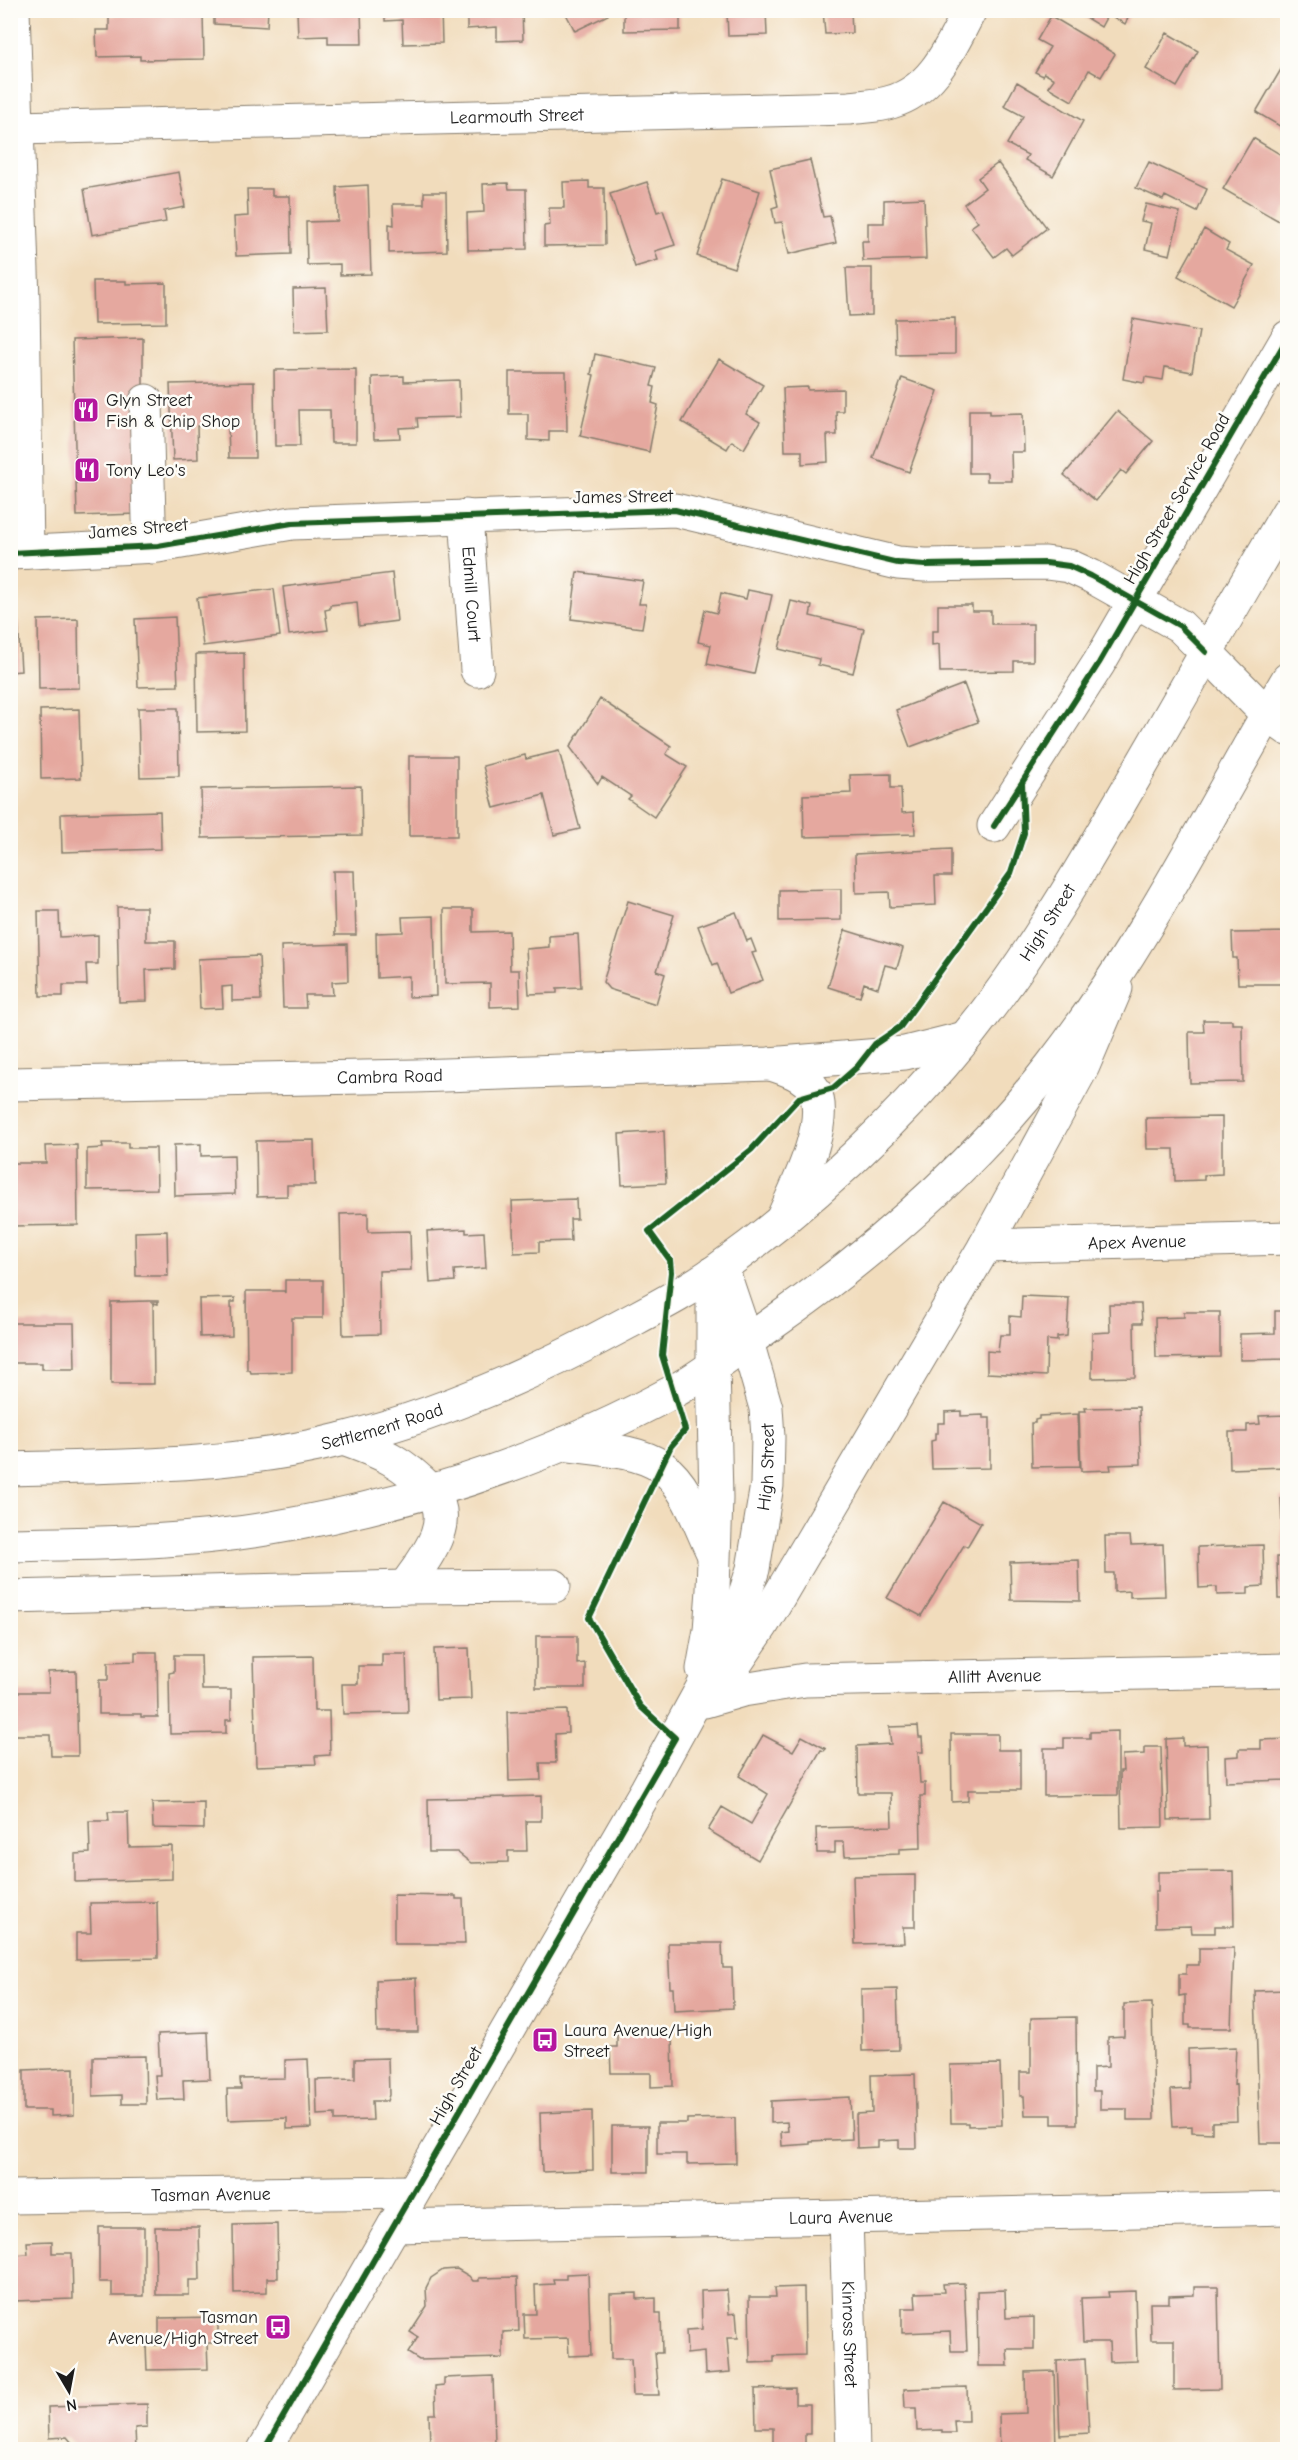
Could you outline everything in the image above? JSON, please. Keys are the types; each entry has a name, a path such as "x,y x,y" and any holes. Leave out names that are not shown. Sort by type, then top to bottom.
{"main road":[{"path":"13,10 23,311 19,552"},
{"name":"Learmouth Street","path":"17,128 850,108 891,103 914,93 931,77 970,10"},
{"name":"High Street Service Road","path":"994,826 1099,663 1287,337"},
{"path":"146,401 149,519 152,547"},
{"name":"James Street","path":"19,552 152,547 292,523 675,510 898,563 1058,564 1091,576 1180,626 1277,721"},
{"name":"High Street","path":"700,1699 709,1642 713,1590 716,1498 713,1366 718,1270 782,1220 842,1168 885,1126 964,1038 1022,962 1093,850 1287,512"},
{"name":"Edmill Court","path":"466,516 477,670"},
{"name":"High Street","path":"264,2450 675,1738 700,1699 741,1612 753,1569 767,1485 768,1419 762,1389 747,1342 871,1250 948,1181 983,1146 1053,1064 1129,956 1277,721 1287,679"},
{"name":"High Street","path":"700,1699 733,1667 762,1625 985,1246 1083,1066 1129,956"},
{"name":"Cambra Road","path":"10,1084 416,1076 769,1064 895,1054 925,1049 964,1038"},
{"name":"Cambra Road","path":"769,1064 793,1071 805,1079 815,1093 818,1106 818,1124 803,1171 782,1220"},
{"name":"Apex Avenue","path":"985,1246 1287,1239"},
{"path":"10,1545 201,1538 319,1520 432,1492 563,1444 674,1391 747,1342 718,1270"},
{"name":"Settlement Road","path":"10,1469 231,1459 343,1439 431,1412 522,1376 608,1334 718,1270"},
{"path":"343,1439 389,1456 407,1468 432,1492 440,1506 439,1529 435,1541 405,1587"},
{"path":"563,1444 626,1454 661,1466 679,1486 714,1555"},
{"path":"10,1597 405,1587 554,1586"},
{"name":"Allitt Avenue","path":"700,1699 805,1680 1287,1670"},
{"name":"Tasman Avenue","path":"10,2197 412,2192"},
{"name":"Laura Avenue","path":"394,2226 1287,2208"},
{"name":"Kinross Street","path":"846,2217 853,2450"}],"building":[{"path":"214,10 268,10 267,27 214,24"},
{"path":"297,10 361,10 362,44 328,44 328,36 298,37"},
{"path":"385,10 441,10 442,43 403,44 402,20 385,21"},
{"path":"467,10 522,10 523,40 497,41 497,27 467,29"},
{"path":"564,10 606,10 608,15 575,31"},
{"path":"624,10 680,10 680,30 624,31"},
{"path":"710,10 766,10 767,35 728,36 727,13 710,13"},
{"path":"823,10 851,10 852,33 825,34"},
{"path":"1073,10 1132,10 1125,24 1108,14 1101,27"},
{"path":"203,13 204,59 140,60 140,56 97,57 96,30 109,30 109,16"},
{"path":"1051,16 1115,54 1101,77 1089,70 1072,101 1048,87 1054,79 1044,73 1043,76 1035,72 1050,47 1037,40"},
{"path":"1167,33 1198,51 1177,87 1146,69"},
{"path":"1283,66 1288,69 1288,131 1256,112"},
{"path":"1017,82 1083,121 1053,176 1025,160 1028,155 1007,144 1023,116 1004,106"},
{"path":"1253,138 1288,159 1288,206 1279,221 1223,189"},
{"path":"810,160 823,217 830,216 836,243 789,254 782,222 775,223 772,208 778,206 770,169"},
{"path":"1149,162 1207,189 1197,212 1165,196 1163,200 1136,188"},
{"path":"998,163 1047,228 1012,255 1006,248 994,257 971,227 978,222 964,204 985,188 978,178"},
{"path":"179,172 185,207 164,211 166,222 92,235 84,189"},
{"path":"722,179 760,191 734,268 697,256"},
{"path":"589,181 589,188 604,188 605,245 544,246 544,226 550,225 549,208 564,208 563,182"},
{"path":"647,182 657,212 663,210 675,245 655,251 658,260 635,267 610,194"},
{"path":"508,183 509,189 526,189 527,249 468,250 467,213 484,212 483,184"},
{"path":"368,185 371,274 340,275 340,264 307,265 306,222 338,221 337,187"},
{"path":"247,189 272,189 272,196 290,196 291,254 236,256 234,217 248,216"},
{"path":"424,192 446,192 447,251 389,253 389,224 394,225 393,204 424,204"},
{"path":"924,198 926,259 863,261 862,241 868,241 868,223 884,223 884,200"},
{"path":"1146,204 1180,212 1170,255 1145,249 1151,223 1141,221"},
{"path":"1204,229 1229,244 1226,250 1254,265 1231,306 1178,276"},
{"path":"846,268 872,268 872,315 849,316"},
{"path":"93,281 126,281 126,284 166,283 166,323 94,324"},
{"path":"326,288 328,330 294,331 293,289"},
{"path":"955,318 955,354 896,355 895,319"},
{"path":"1133,319 1199,331 1192,372 1165,367 1163,380 1145,377 1144,383 1123,379"},
{"path":"143,338 143,397 137,514 77,516 72,340"},
{"path":"595,354 656,368 651,386 655,387 652,403 658,405 649,452 580,436 594,375 591,374"},
{"path":"719,359 763,385 746,414 760,422 744,449 732,441 727,449 682,422"},
{"path":"356,369 356,443 331,443 330,410 299,410 300,446 275,446 274,370"},
{"path":"509,372 566,372 567,431 549,431 549,441 528,440 528,414 509,414"},
{"path":"404,376 404,382 459,380 460,417 417,418 418,427 399,428 400,438 374,439 372,377"},
{"path":"902,378 938,391 909,472 873,458"},
{"path":"254,382 255,458 229,458 228,424 197,426 198,459 173,460 170,384"},
{"path":"808,387 808,390 843,389 843,411 836,411 837,435 827,435 828,462 802,464 802,451 785,451 783,388"},
{"path":"969,410 990,410 990,414 1023,413 1024,452 1011,452 1012,481 987,481 987,473 969,473"},
{"path":"1117,411 1153,441 1126,474 1121,470 1096,501 1064,475"},
{"path":"577,572 643,581 639,604 646,604 642,628 571,619"},
{"path":"392,573 397,621 359,626 357,602 330,605 330,609 325,610 328,630 289,635 283,587"},
{"path":"274,589 280,636 203,646 197,598"},
{"path":"748,590 772,595 754,674 707,664 711,645 698,642 705,610 717,613 721,593 746,599"},
{"path":"791,601 812,606 810,616 864,629 853,673 818,665 819,659 779,649"},
{"path":"938,605 972,605 972,611 991,611 991,624 1033,624 1033,661 1014,661 1014,671 940,672 939,644 932,645 932,631 938,631"},
{"path":"175,617 178,686 138,687 135,619"},
{"path":"78,619 79,688 39,689 38,620"},
{"path":"10,620 18,620 21,671 10,672"},
{"path":"244,653 245,731 197,732 196,654"},
{"path":"964,684 978,722 910,747 896,710"},
{"path":"600,699 671,746 666,754 687,767 654,817 628,799 631,796 602,777 598,784 570,747"},
{"path":"138,708 178,708 179,776 140,777"},
{"path":"79,709 81,778 41,779 40,710"},
{"path":"559,751 580,829 554,835 544,795 494,808 483,766 525,755 526,759"},
{"path":"409,756 457,756 457,836 409,836"},
{"path":"891,774 891,788 901,788 902,813 914,812 915,834 804,837 803,795 851,793 850,775"},
{"path":"361,786 362,835 202,838 201,789"},
{"path":"160,811 161,849 62,852 61,814"},
{"path":"951,849 951,876 935,876 936,905 890,907 889,892 856,893 855,854"},
{"path":"333,871 354,871 356,935 335,935"},
{"path":"841,889 841,920 779,921 779,890"},
{"path":"628,901 674,915 657,971 665,974 656,1004 609,989 603,982"},
{"path":"117,907 146,907 146,941 175,941 175,969 146,970 147,1001 119,1002"},
{"path":"444,909 473,909 473,932 509,931 510,970 519,970 520,1006 490,1007 490,983 445,984"},
{"path":"38,911 59,911 60,937 98,935 98,964 86,964 87,985 63,985 63,996 40,996"},
{"path":"736,912 747,941 751,939 756,952 752,953 763,980 728,993 717,963 713,965 698,926"},
{"path":"434,916 436,996 409,997 409,976 377,978 376,933 403,932 402,917"},
{"path":"845,930 903,948 897,968 885,965 878,988 864,983 860,997 828,987"},
{"path":"1288,932 1288,984 1238,984 1237,958 1233,958 1232,933"},
{"path":"578,934 581,987 557,988 557,993 529,994 526,949 549,947 549,936"},
{"path":"347,944 348,981 332,982 333,995 305,995 306,1008 283,1008 281,946"},
{"path":"10,950 13,950 14,1001 10,1001"},
{"path":"259,956 261,1000 232,1001 232,986 222,987 223,1008 200,1009 198,959"},
{"path":"1203,1020 1232,1020 1232,1024 1242,1024 1243,1082 1190,1083 1189,1032 1204,1032"},
{"path":"1222,1117 1222,1174 1204,1175 1204,1180 1175,1181 1174,1149 1147,1149 1146,1118"},
{"path":"664,1131 666,1183 622,1185 619,1134"},
{"path":"314,1140 315,1185 287,1185 287,1196 257,1197 256,1141"},
{"path":"102,1143 128,1143 128,1148 156,1148 157,1189 87,1190 87,1149 103,1148"},
{"path":"201,1144 201,1156 234,1155 235,1194 175,1196 174,1145"},
{"path":"77,1145 78,1225 10,1226 10,1163 46,1163 45,1146"},
{"path":"576,1199 577,1219 570,1219 571,1241 539,1242 539,1252 514,1253 512,1201"},
{"path":"368,1213 368,1232 410,1231 411,1270 379,1271 380,1334 343,1335 340,1214"},
{"path":"466,1229 466,1233 484,1232 486,1268 454,1270 455,1281 430,1283 427,1231"},
{"path":"167,1231 168,1276 136,1276 135,1232"},
{"path":"285,1280 323,1280 323,1318 292,1318 292,1372 251,1373 247,1370 246,1291 284,1291 285,1293"},
{"path":"1022,1296 1069,1298 1067,1336 1057,1337 1057,1341 1047,1340 1046,1376 987,1373 987,1351 998,1352 1000,1335 1010,1335 1010,1316 1021,1317"},
{"path":"235,1298 235,1302 231,1302 232,1336 200,1337 199,1299"},
{"path":"158,1301 158,1304 153,1303 154,1384 111,1384 111,1302"},
{"path":"1109,1304 1141,1304 1142,1323 1134,1323 1135,1377 1092,1378 1092,1333 1110,1332"},
{"path":"1275,1311 1288,1311 1288,1359 1240,1360 1240,1334 1275,1333"},
{"path":"1184,1312 1220,1312 1220,1357 1156,1358 1155,1318 1184,1317"},
{"path":"10,1323 74,1323 75,1369 42,1369 42,1363 10,1363"},
{"path":"1139,1407 1141,1464 1110,1465 1111,1470 1081,1471 1079,1411 1086,1411 1085,1408"},
{"path":"961,1411 961,1416 983,1415 983,1418 990,1418 990,1468 932,1469 931,1441 935,1440 935,1433 938,1433 938,1423 945,1423 945,1412"},
{"path":"1078,1414 1080,1466 1032,1467 1031,1423 1035,1423 1039,1416"},
{"path":"1288,1415 1288,1467 1230,1469 1229,1432 1247,1432 1247,1425 1260,1424 1259,1416"},
{"path":"1281,1497 1288,1497 1288,1599 1278,1599 1277,1557 1283,1557"},
{"path":"944,1502 981,1523 967,1547 964,1545 921,1616 887,1598"},
{"path":"1105,1536 1130,1536 1131,1545 1163,1544 1165,1596 1130,1597 1130,1591 1114,1592 1114,1573 1106,1573"},
{"path":"1263,1545 1264,1586 1248,1587 1248,1594 1217,1595 1217,1587 1199,1588 1198,1547"},
{"path":"1079,1560 1080,1601 1011,1600 1010,1562"},
{"path":"536,1636 577,1636 577,1664 585,1663 585,1688 536,1688"},
{"path":"469,1648 471,1699 436,1700 434,1649"},
{"path":"135,1652 157,1652 158,1717 141,1717 141,1714 99,1714 99,1680 108,1680 108,1662 135,1661"},
{"path":"382,1654 406,1654 408,1713 343,1714 342,1684 358,1684 358,1666 382,1666"},
{"path":"174,1655 201,1655 202,1690 231,1690 231,1720 226,1720 226,1733 170,1734 169,1673 174,1672"},
{"path":"313,1656 314,1711 329,1711 330,1755 315,1756 316,1764 256,1766 253,1657"},
{"path":"76,1671 78,1756 51,1756 50,1735 12,1735 12,1692 49,1692 48,1672"},
{"path":"567,1710 568,1733 555,1734 556,1763 540,1763 541,1780 509,1781 507,1712"},
{"path":"918,1726 919,1737 922,1737 923,1752 918,1752 920,1783 925,1783 925,1796 920,1796 921,1848 899,1849 899,1854 845,1856 844,1842 835,1842 835,1853 817,1853 816,1828 892,1826 891,1793 858,1793 857,1746 891,1744 889,1727"},
{"path":"1118,1731 1118,1795 1044,1796 1044,1748 1064,1748 1064,1738 1090,1738 1090,1732"},
{"path":"951,1734 998,1734 998,1750 1020,1750 1020,1790 968,1790 968,1801 952,1802"},
{"path":"763,1735 793,1751 802,1736 826,1749 821,1750 758,1860 708,1830 722,1807 751,1824 768,1794 739,1776"},
{"path":"1183,1738 1183,1746 1207,1745 1209,1819 1168,1820 1166,1739"},
{"path":"1288,1739 1288,1780 1226,1782 1225,1757 1239,1756 1239,1749 1261,1749 1261,1740"},
{"path":"1145,1747 1161,1747 1163,1827 1121,1828 1122,1755 1145,1754"},
{"path":"541,1796 541,1821 526,1821 527,1851 508,1851 508,1862 471,1863 457,1852 429,1852 428,1799"},
{"path":"204,1802 204,1829 153,1828 152,1803"},
{"path":"108,1812 128,1812 129,1847 172,1846 172,1879 75,1882 75,1854 90,1853 89,1821 109,1821"},
{"path":"1233,1871 1234,1926 1215,1926 1215,1933 1192,1933 1191,1926 1155,1927 1155,1892 1158,1892 1158,1872"},
{"path":"915,1875 915,1927 903,1927 904,1943 855,1944 853,1876"},
{"path":"394,1895 456,1896 456,1899 463,1899 465,1944 394,1944"},
{"path":"157,1902 158,1958 76,1960 76,1933 91,1933 90,1903"},
{"path":"668,1943 722,1943 723,1968 732,1968 733,2008 674,2011 673,1988 670,1988"},
{"path":"1199,1948 1234,1948 1231,2028 1190,2028 1190,2025 1185,2025 1185,1995 1179,1996 1179,1974 1186,1974 1186,1965 1199,1965"},
{"path":"416,1978 418,2032 377,2032 376,1980"},
{"path":"897,1989 899,2050 862,2051 861,1990"},
{"path":"1288,1990 1288,2143 1260,2143 1255,1991"},
{"path":"1152,2003 1154,2120 1127,2120 1127,2109 1100,2109 1100,2091 1093,2091 1093,2068 1108,2067 1108,2037 1124,2036 1124,2004"},
{"path":"1076,2017 1077,2124 1052,2124 1052,2115 1025,2115 1024,2096 1020,2096 1020,2072 1031,2072 1031,2018"},
{"path":"208,2032 210,2079 183,2080 184,2099 157,2100 155,2075 160,2075 158,2034"},
{"path":"672,2032 673,2086 651,2087 651,2073 611,2073 610,2047 617,2047 617,2033"},
{"path":"1236,2047 1234,2085 1236,2084 1237,2121 1212,2122 1212,2133 1192,2132 1192,2126 1173,2127 1171,2090 1189,2089 1188,2049"},
{"path":"145,2056 146,2104 122,2104 122,2095 93,2096 93,2057"},
{"path":"388,2058 389,2095 387,2101 372,2101 373,2120 335,2121 335,2114 317,2115 316,2080 355,2079 355,2059"},
{"path":"308,2059 311,2128 287,2129 287,2118 228,2120 227,2089 241,2089 240,2079 285,2078 285,2060"},
{"path":"1000,2064 1002,2125 968,2126 968,2123 951,2123 950,2065"},
{"path":"74,2068 74,2115 51,2116 51,2110 24,2110 24,2070"},
{"path":"915,2074 917,2148 899,2148 899,2140 878,2141 878,2147 857,2148 856,2114 872,2113 871,2075"},
{"path":"850,2097 852,2139 810,2141 810,2144 782,2146 781,2132 788,2131 787,2122 771,2123 771,2101"},
{"path":"592,2111 593,2170 542,2172 540,2113"},
{"path":"735,2118 736,2163 687,2164 687,2154 657,2154 657,2123 687,2123 687,2119"},
{"path":"612,2126 648,2126 648,2172 612,2172"},
{"path":"277,2224 278,2278 267,2278 267,2292 234,2293 233,2225"},
{"path":"99,2227 144,2227 144,2296 112,2296 112,2282 99,2282"},
{"path":"155,2227 199,2227 200,2280 189,2280 189,2295 156,2295"},
{"path":"52,2241 52,2253 72,2253 73,2299 14,2301 13,2255 28,2254 27,2242"},
{"path":"457,2269 473,2281 479,2281 479,2278 517,2277 519,2331 503,2332 503,2358 419,2360 408,2353 418,2337 410,2332 427,2306 426,2288 431,2278 443,2270"},
{"path":"588,2273 591,2355 569,2356 568,2338 525,2339 524,2314 536,2314 535,2285 554,2284 553,2279 566,2279 566,2274"},
{"path":"964,2283 967,2351 951,2351 950,2331 902,2333 902,2308 916,2308 915,2293 944,2292 943,2284"},
{"path":"804,2287 805,2355 774,2356 774,2362 750,2363 749,2297 776,2297 775,2288"},
{"path":"1194,2287 1218,2287 1220,2389 1174,2390 1174,2340 1151,2340 1150,2303 1169,2303 1169,2296 1194,2295"},
{"path":"727,2290 729,2314 736,2313 738,2338 727,2338 730,2372 705,2374 704,2352 687,2354 686,2330 702,2329 701,2291"},
{"path":"1005,2290 1006,2318 1034,2317 1034,2349 1007,2349 1008,2366 978,2366 977,2291"},
{"path":"1135,2291 1137,2361 1110,2362 1109,2342 1083,2342 1081,2298 1109,2297 1108,2292"},
{"path":"637,2293 637,2299 656,2298 656,2313 661,2313 662,2353 655,2353 659,2395 633,2395 631,2359 611,2359 610,2294"},
{"path":"218,2317 218,2343 207,2343 208,2369 147,2370 146,2345 159,2345 159,2318"},
{"path":"1085,2359 1089,2433 1060,2435 1057,2361"},
{"path":"1054,2371 1056,2449 1000,2450 999,2414 1026,2413 1025,2372"},
{"path":"493,2376 495,2444 430,2446 429,2414 436,2414 435,2386 444,2385 444,2378"},
{"path":"967,2387 968,2421 954,2421 955,2433 942,2433 942,2430 917,2431 916,2408 905,2408 904,2389"},
{"path":"795,2388 795,2404 810,2404 810,2434 805,2434 805,2450 773,2450 773,2428 756,2428 755,2389"},
{"path":"147,2404 147,2427 135,2428 136,2450 78,2450 67,2437 49,2438 48,2407"}],"cycle path":[{"path":"994,826 1099,663 1288,337"},
{"path":"10,553 158,546 292,523 675,510 898,563 925,565 1046,563 1069,566 1180,626 1206,652"},
{"path":"264,2450 675,1738 640,1706 589,1618 671,1446 685,1430 662,1355 671,1272 670,1260 649,1231 751,1150 799,1098 833,1088 857,1067 875,1044 900,1027 1011,873 1024,833 1022,783"}],"place":[{"name":"Glyn Street Fish & Chip Shop","path":"86,410"},
{"name":"Tony Leo's","path":"87,470"},
{"name":"Laura Avenue/High Street","path":"545,2040"},
{"name":"Tasman Avenue/High Street","path":"278,2327"}]}
